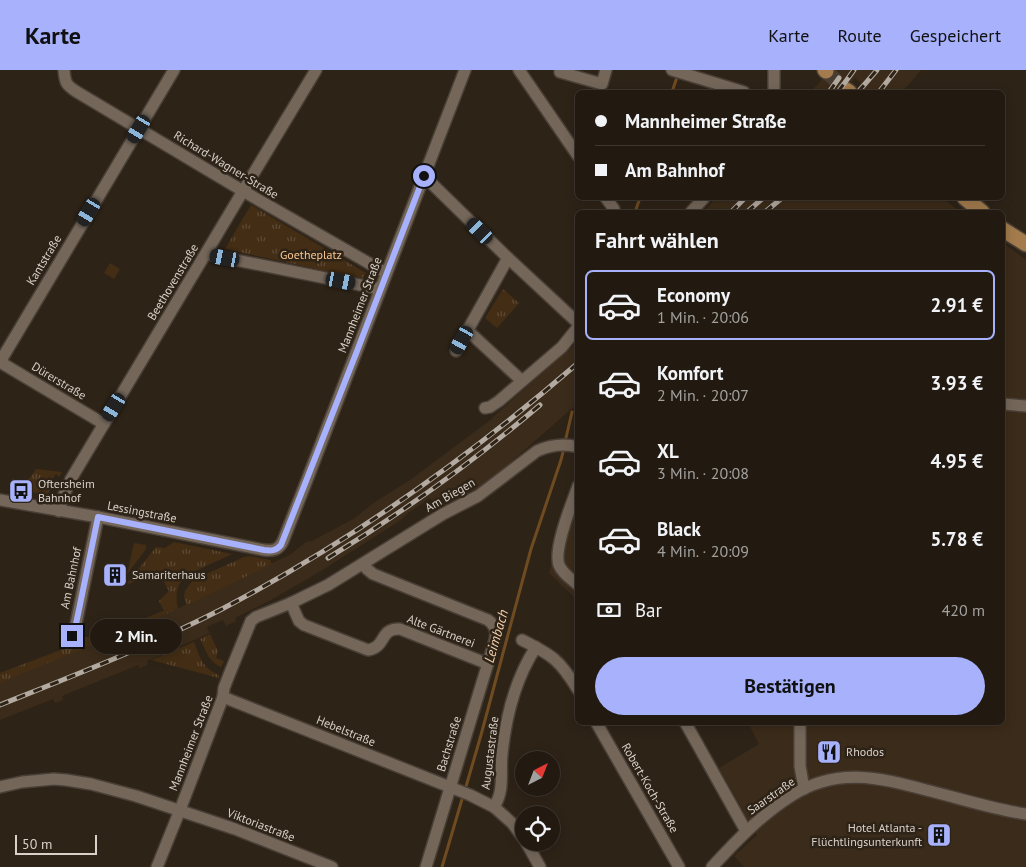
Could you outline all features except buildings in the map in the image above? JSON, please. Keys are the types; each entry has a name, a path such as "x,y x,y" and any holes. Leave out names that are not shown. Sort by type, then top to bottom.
{"main road":[{"path":"967,200 980,210"},
{"path":"1005,231 1026,244"}],"street":[{"name":"Richard-Wagner-Straße","path":"64,70 68,86 386,274"},
{"name":"Kantstraße","path":"0,362 174,70"},
{"name":"Beethovenstraße","path":"59,511 71,479 316,70"},
{"name":"Mannheimer Straße","path":"279,548 465,70"},
{"path":"519,70 575,152"},
{"path":"560,72 602,84 606,70"},
{"path":"774,70 774,90"},
{"path":"676,71 738,90"},
{"path":"424,176 575,320"},
{"path":"607,200 614,209"},
{"path":"693,210 702,200"},
{"path":"206,254 380,289"},
{"path":"456,351 508,258"},
{"path":"468,330 522,381"},
{"path":"485,408 495,404 562,347 575,331"},
{"name":"Dürerstraße","path":"0,362 104,424"},
{"path":"1005,404 1026,406"},
{"name":"Am Biegen","path":"247,628 256,617 328,586 443,514 478,496 537,451 570,446"},
{"path":"575,495 560,540 558,559 559,566 575,582"},
{"name":"Lessingstraße","path":"0,500 98,517 264,550 271,551 279,548"},
{"name":"Am Bahnhof","path":"69,643 76,624 98,517"},
{"name":"Bachstraße","path":"363,564 373,574 488,620 496,629 496,640 453,789 426,867"},
{"name":"Alte Gärtnerei","path":"291,603 299,621 304,625 368,650 379,646 388,631 394,628 488,664"},
{"name":"Mannheimer Straße","path":"157,867 224,697 224,688 247,628"},
{"path":"522,640 550,654 564,668 575,685"},
{"name":"Augustastraße","path":"494,807 502,784 502,754 510,705 524,667 536,647"},
{"name":"Hebelstraße","path":"224,697 453,789"},
{"name":"Robert-Koch-Straße","path":"598,725 679,867"},
{"path":"687,725 746,831"},
{"path":"800,725 800,766 804,789"},
{"name":"Saarstraße","path":"712,867 746,831 779,805 804,789 837,778 862,777 890,780 987,806 1026,814"},
{"name":"Viktoriastraße","path":"0,787 33,781 66,780 92,784 235,828 332,867"},
{"name":"Augustastraße","path":"453,789 494,807 515,827"},
{"path":"531,851 540,867"}],"shaded area":[{"path":"829,70 921,70 904,90 855,90 861,83 855,78 846,90 812,90"},
{"path":"714,200 945,200 958,210 705,210"},
{"path":"1005,244 1026,260 1026,867 744,867 734,856 757,835 719,768 759,744 749,725 1005,725"},
{"path":"575,344 575,406 481,486 438,509 430,498 401,520 321,571 235,618 236,621 226,626 223,620 207,627 210,633 147,661 148,665 140,668 138,665 62,696 63,700 55,703 53,699 0,720 0,676 82,645 162,611 171,612 291,554 306,542 312,541 355,518 372,504 410,480 493,417"},
{"path":"575,483 575,598 549,573"}],"green space":[{"name":"Goetheplatz","path":"251,205 366,273 362,279 225,249"},
{"path":"110,263 120,269 114,279 104,273"},
{"path":"503,289 519,303 497,328 485,318"},
{"path":"36,469 62,472 59,477 56,474 49,484 52,487 47,495 21,490"},
{"path":"174,542 232,554 187,575 183,579 177,590 178,609 0,683 0,673 71,646 72,643 80,638 94,636 129,621 131,624 164,611 159,601 169,591 157,570 129,584 128,582 156,547 165,548"},
{"path":"134,543 146,545 146,549 127,574"},
{"path":"250,556 270,560 272,564 187,605 184,597 185,591 193,580"},
{"path":"210,634 218,651 216,658 224,661 221,667 211,659 200,639"},
{"path":"194,642 202,662 219,675 219,678 151,660"}],"waterway":[{"name":"Leimbach","path":"673,90 678,74"},
{"name":"Leimbach","path":"636,210 639,200"},
{"name":"Leimbach","path":"565,442 572,412"},
{"name":"Leimbach","path":"465,790 531,549 564,448"},
{"name":"Leimbach","path":"442,867 463,796"}],"tunnel":[{"path":"826,71 846,90"}],"railway":[{"path":"839,90 854,70"},
{"path":"860,90 877,70"},
{"path":"881,90 896,70"},
{"path":"830,90 839,78"},
{"path":"733,210 743,200"},
{"path":"749,210 761,200"},
{"path":"767,210 780,200"},
{"path":"0,705 112,660 195,623 316,556 407,497 451,465 575,366"},
{"path":"328,558 437,486 540,405"}],"place":[{"name":"Oftersheim Bahnhof","path":"21,491"},
{"name":"Samariterhaus","path":"115,575"},
{"name":"Rhodos","path":"829,752"},
{"name":"Hotel Atlanta - Flüchtlingsunterkunft","path":"939,835"}],"route":[{"path":"72,636 98,517 244,547 271,551 279,548 424,176"}]}
